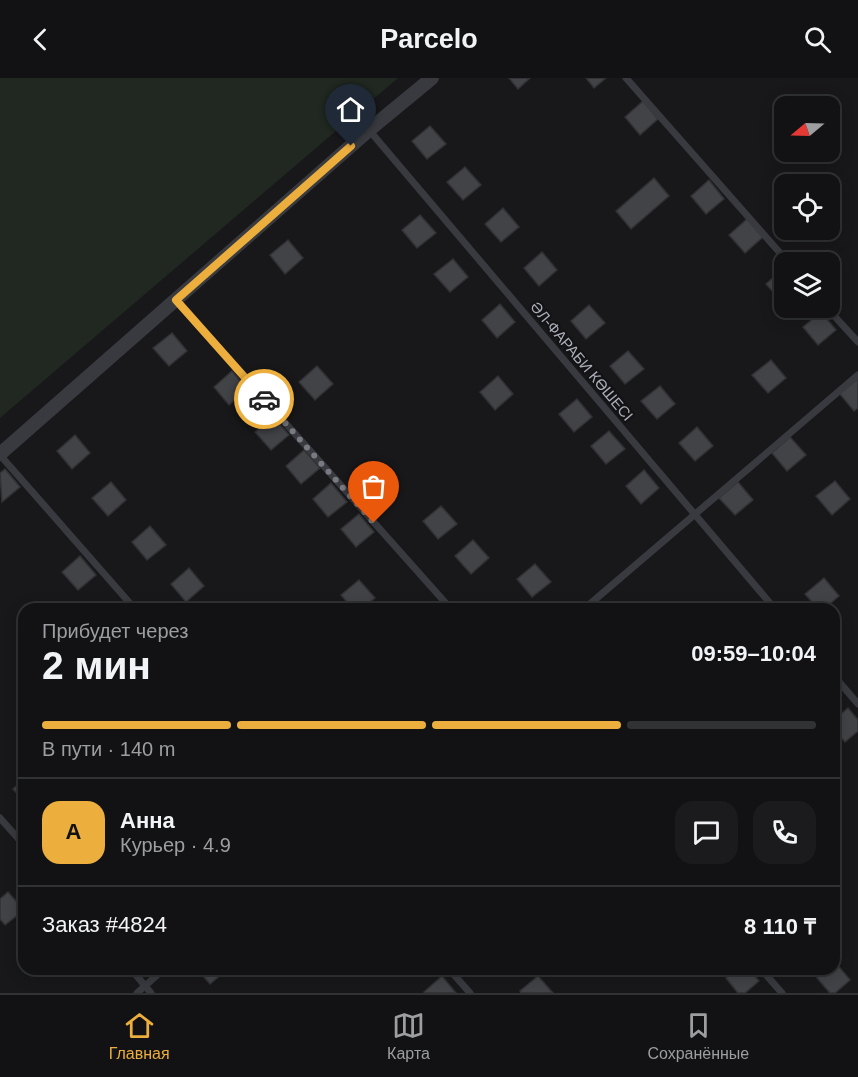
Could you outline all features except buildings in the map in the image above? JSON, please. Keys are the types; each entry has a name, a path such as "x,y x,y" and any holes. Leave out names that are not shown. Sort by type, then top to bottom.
{"street":[{"path":"0,455 369,130 432,78"}],"lane":[{"path":"626,78 779,252"},
{"name":"ӘЛ-ФАРАБИ КӨШЕСІ","path":"369,130 770,603"},
{"path":"176,300 446,603"},
{"path":"836,318 858,342"},
{"path":"591,603 858,375"},
{"path":"0,455 130,603"},
{"path":"840,683 858,704"},
{"path":"0,818 18,838"},
{"path":"135,975 151,993"},
{"path":"136,993 157,975"},
{"path":"454,975 470,993"},
{"path":"766,975 782,993"}],"shaded area":[{"path":"0,78 398,78 0,418"}],"way so far":[{"path":"264,399 374,523"}],"route":[{"path":"264,399 176,300 351,146"}]}
